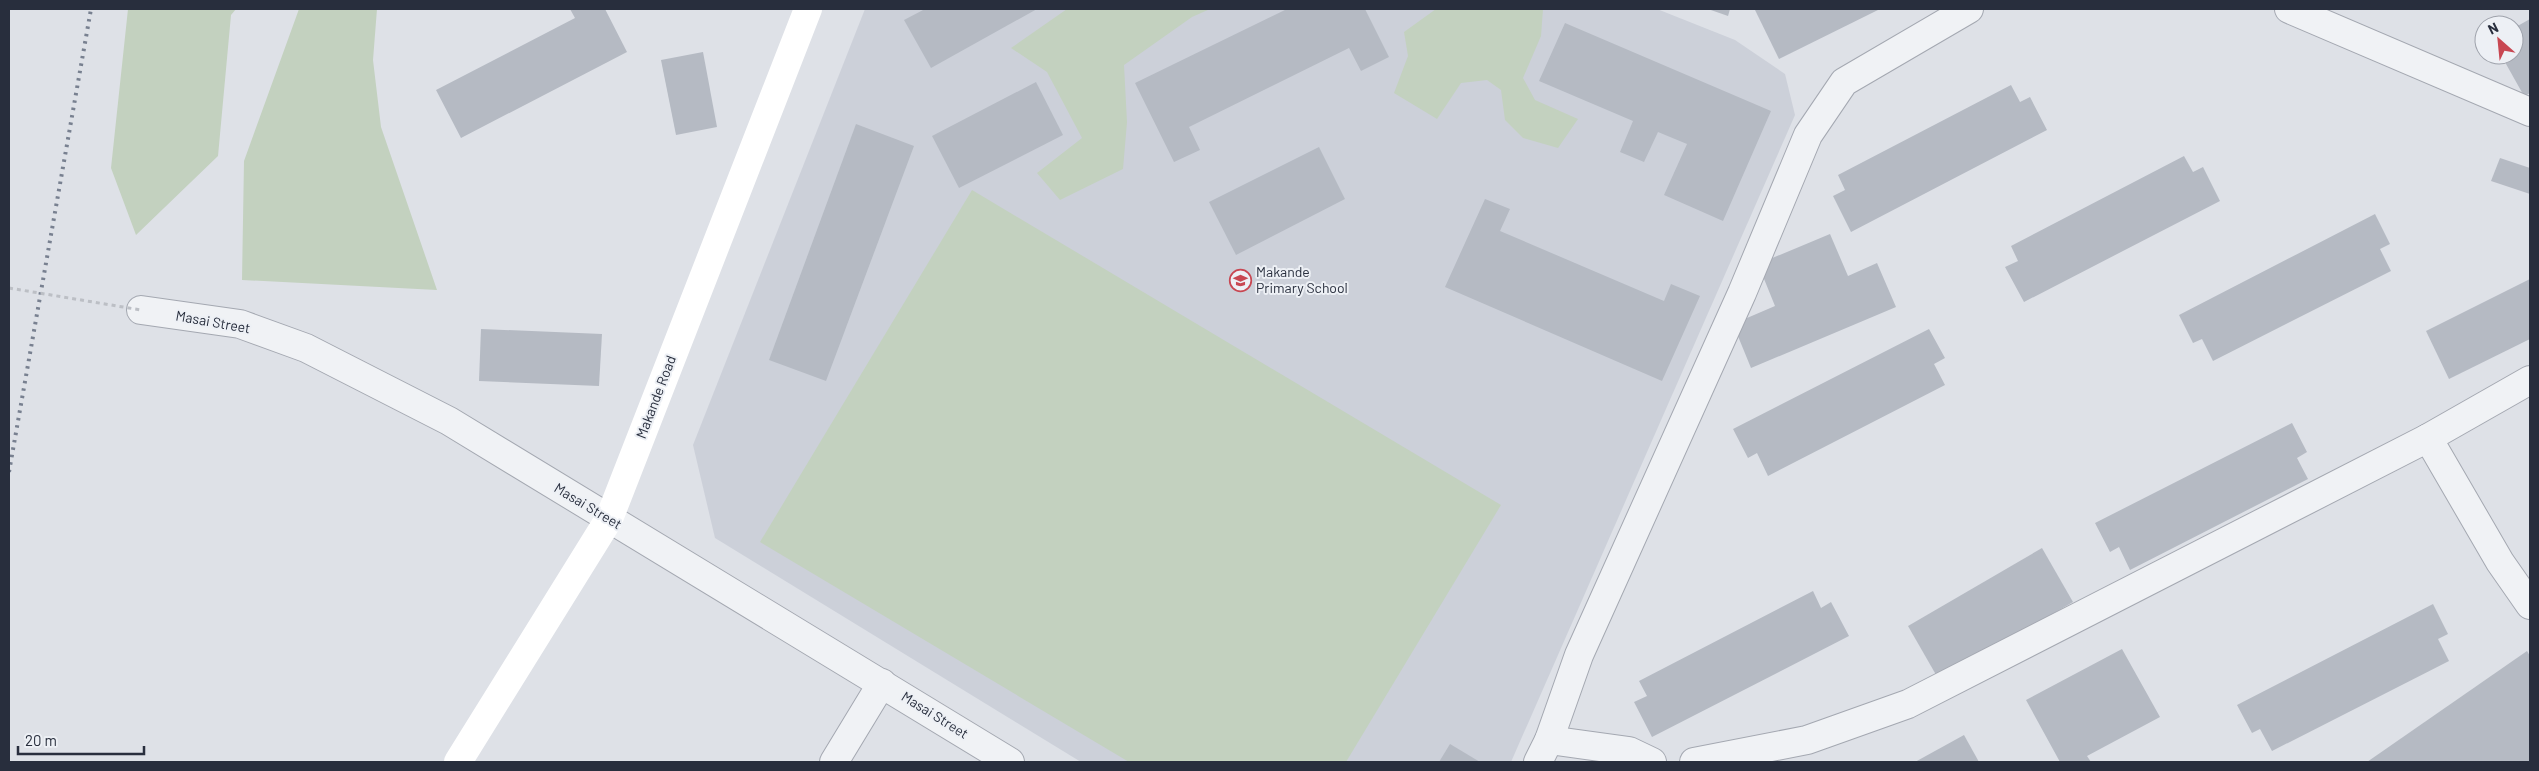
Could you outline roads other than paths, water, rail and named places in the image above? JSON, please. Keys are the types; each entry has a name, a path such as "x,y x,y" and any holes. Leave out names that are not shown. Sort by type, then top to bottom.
{"main road":[{"name":"Makande Road","path":"458,762 609,519 808,9"}],"street":[{"path":"1652,762 1629,752 1544,751 1579,654 1742,293 1808,135 1844,82 1969,9"},
{"path":"2289,9 2530,112"},
{"name":"Masai Street","path":"141,310 240,324 306,348 449,421 1010,762"},
{"path":"1694,762 1807,740 1908,704 2428,438 2530,380"},
{"path":"2428,438 2500,562 2530,605"},
{"path":"834,762 882,683"}],"railway":[{"path":"9,472 91,9"}],"place":[{"name":"Makande Primary School","path":"1240,280"}]}
